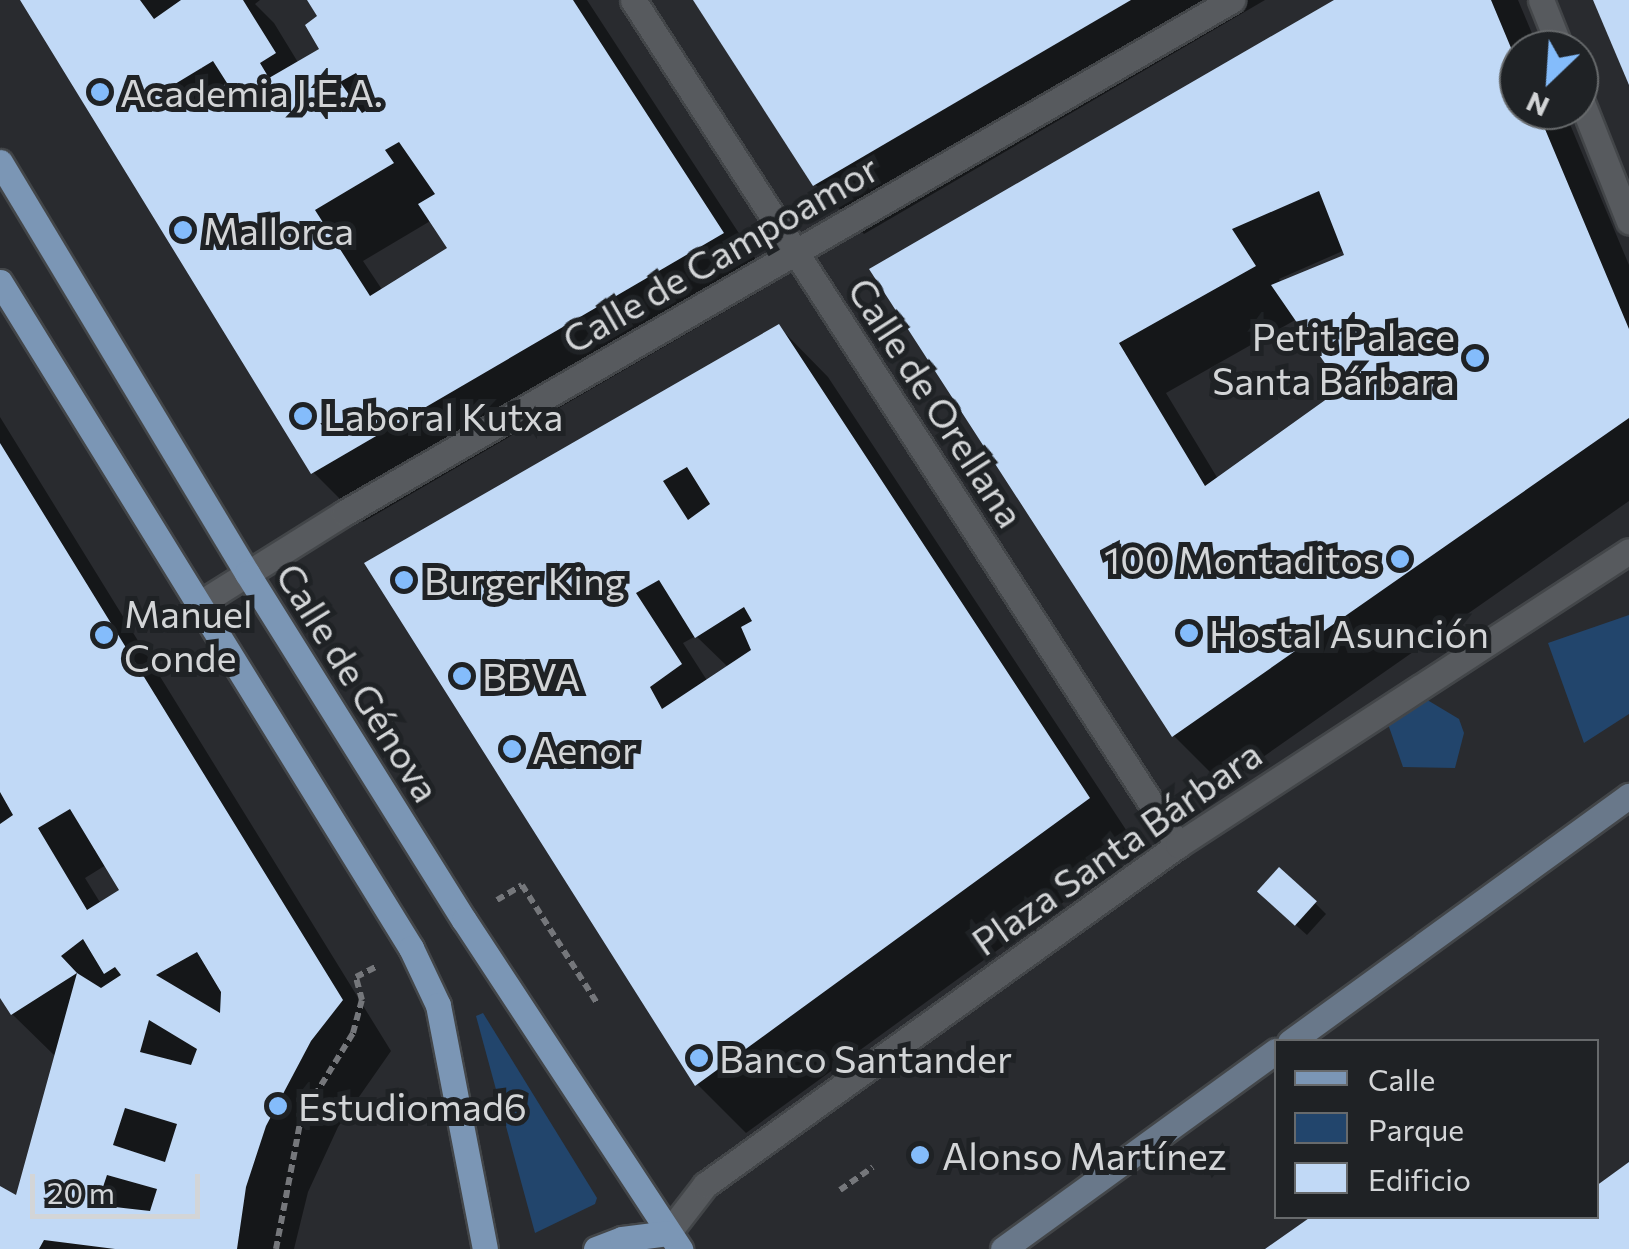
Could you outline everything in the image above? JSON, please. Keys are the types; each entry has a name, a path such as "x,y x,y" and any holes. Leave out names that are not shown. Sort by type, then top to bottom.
{"main road":[{"name":"Calle de Génova","path":"0,162 247,574 464,920 674,1241"},
{"path":"0,282 396,920 438,1005 485,1249"},
{"path":"596,1249 622,1239 674,1241"}],"street":[{"name":"Calle de Orellana","path":"633,0 1178,845"},
{"name":"Calle de Campoamor","path":"199,604 344,513 1232,0"},
{"path":"1542,0 1553,30"},
{"path":"1593,130 1629,221"},
{"name":"Plaza Santa Bárbara","path":"674,1241 706,1185 1178,845 1629,552"},
{"path":"1294,1039 1629,796"},
{"path":"1003,1249 1274,1052"}],"path":[{"path":"522,885 596,1002"},
{"path":"276,1249 301,1118 353,1033 362,1000 356,977"},
{"path":"840,1190 873,1167"}],"green space":[{"path":"1629,615 1629,714 1584,743 1548,643"},
{"path":"1424,698 1459,719 1464,733 1455,768 1403,767 1388,724"},
{"path":"483,1013 597,1198 595,1204 535,1233 476,1016"}],"building":[{"path":"20,0 140,0 154,19 181,0 243,0 276,53 260,63 269,78 319,49 305,25 317,16 307,0 573,0 724,233 311,474","holes":["213,61 227,83 190,107 175,84","356,73 376,105 362,113 340,82","399,142 435,194 418,204 447,248 370,296 315,210 394,163 385,150"]},
{"path":"693,0 1131,0 813,186"},
{"path":"1334,0 1491,0 1504,30 1499,30 1499,130 1545,130 1629,329 1629,418 1172,737 869,269","holes":["1319,191 1344,255 1271,285 1342,388 1205,486 1119,343 1256,266 1232,229"]},
{"path":"1593,0 1629,0 1629,85"},
{"path":"779,324 1090,798 695,1086 364,563","holes":["687,467 710,504 688,520 663,481","659,580 695,638 744,607 752,621 741,627 751,650 662,709 650,687 682,664 636,593"]},
{"path":"0,443 343,1000 311,1041 266,1126 246,1187 237,1249 115,1249 44,1240 39,1249 0,1249 0,1186 16,1195 77,973 11,1015 0,998 0,824 13,815 0,792","holes":["70,809 119,890 87,910 38,828","83,939 104,974 115,967 121,975 101,988 77,973 61,956","197,952 221,992 220,1013 156,975","149,1020 197,1049 191,1065 140,1052","125,1108 177,1124 165,1162 113,1145","107,1175 157,1189 150,1211 97,1205"]},
{"path":"1279,867 1317,901 1295,926 1257,892"},
{"path":"1629,1162 1629,1249 1265,1249 1308,1219 1599,1219 1599,1184"}],"place":[{"name":"Academia J.E.A.","path":"100,92"},
{"name":"Mallorca","path":"183,230"},
{"name":"Petit Palace Santa Bárbara","path":"1475,358"},
{"name":"Laboral Kutxa","path":"303,416"},
{"name":"100 Montaditos","path":"1400,559"},
{"name":"Burger King","path":"404,580"},
{"name":"Hostal Asunción","path":"1189,633"},
{"name":"Manuel Conde","path":"104,635"},
{"name":"BBVA","path":"462,676"},
{"name":"Aenor","path":"512,749"},
{"name":"Banco Santander","path":"699,1058"},
{"name":"Estudiomad6","path":"278,1106"},
{"name":"Alonso Martínez","path":"920,1155"}]}
